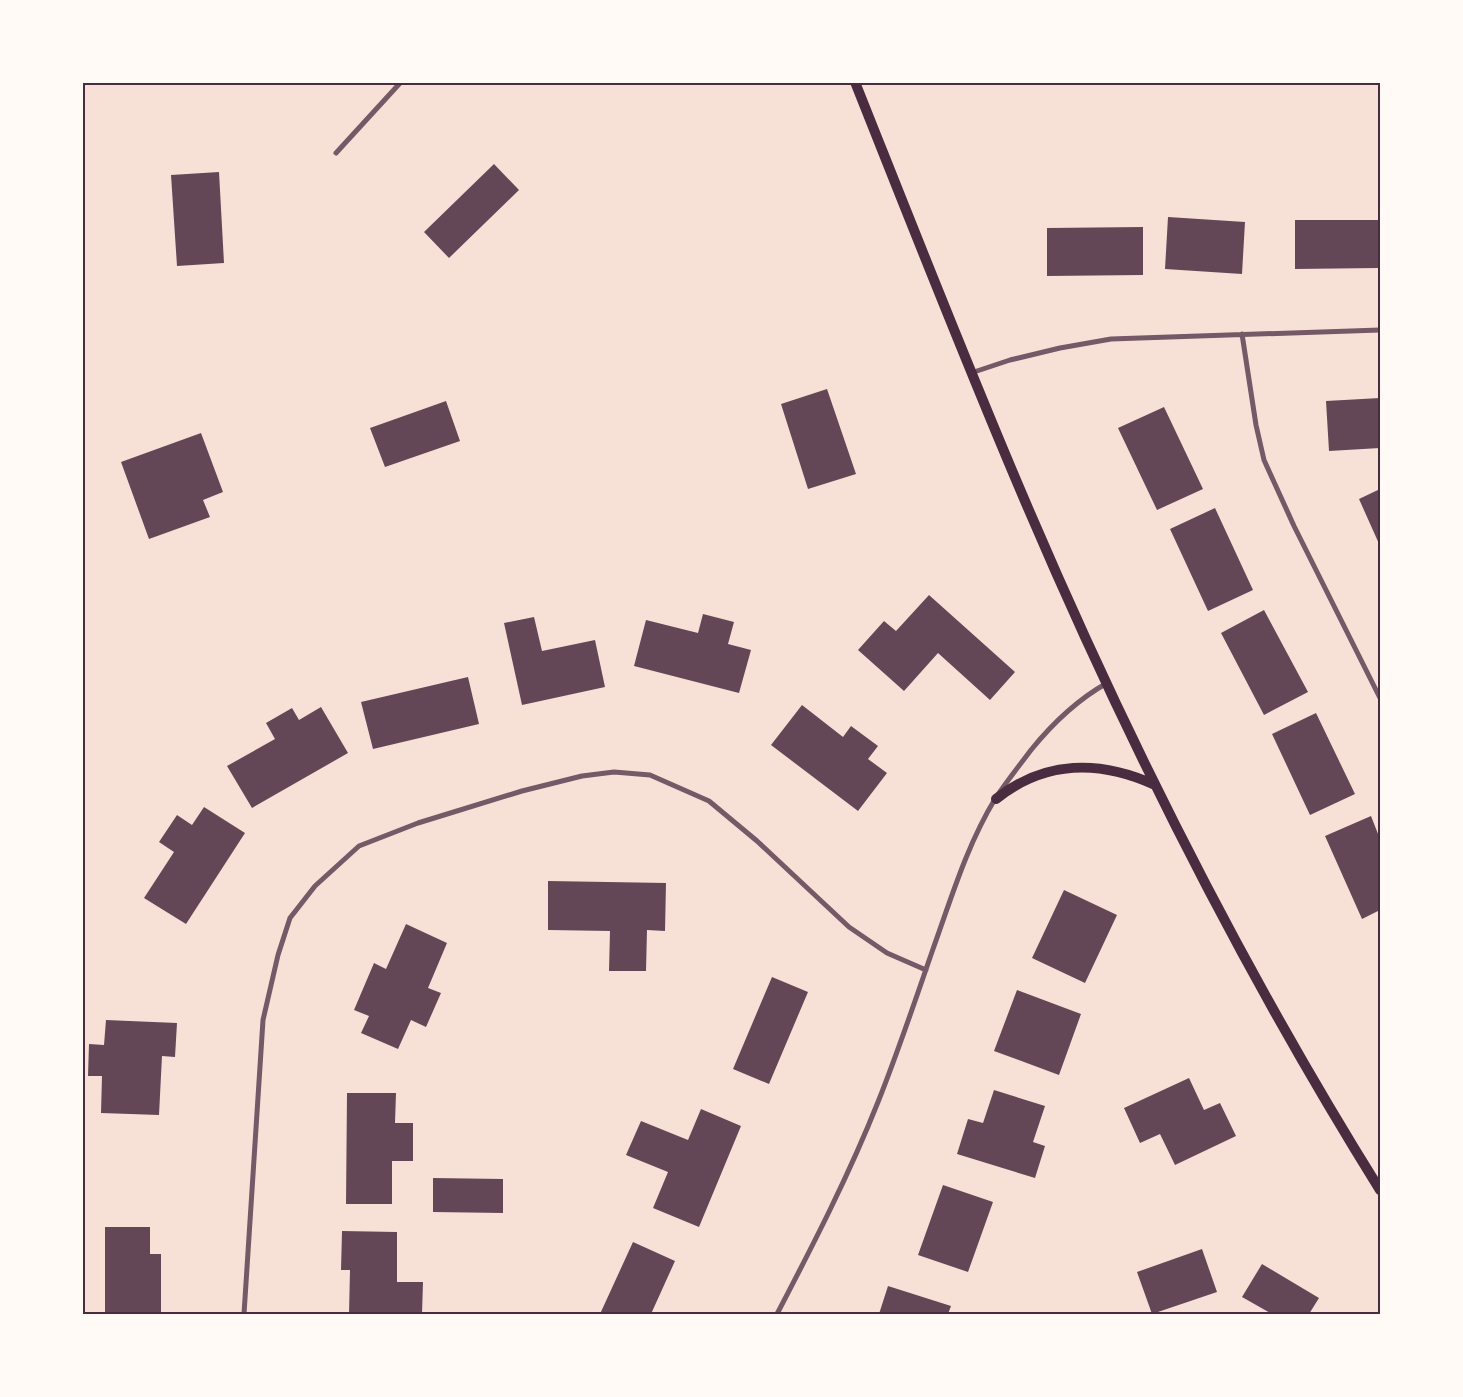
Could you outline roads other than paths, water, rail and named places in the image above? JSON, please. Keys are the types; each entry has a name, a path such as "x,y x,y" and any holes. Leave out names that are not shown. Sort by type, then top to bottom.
{"main road":[{"path":"855,82 1023,498 1107,683 1155,784 1228,927 1284,1028 1380,1190"},
{"path":"996,799 1018,784 1037,775 1078,767 1114,770 1155,784"}],"street":[{"path":"336,153 401,82"},
{"path":"971,373 1010,360 1060,348 1111,339 1380,330"},
{"path":"1242,334 1264,460 1294,526 1380,698"},
{"path":"777,1314 837,1195 877,1104 964,864 982,824 996,799 1040,738 1091,692 1107,683"},
{"path":"244,1314 263,1020 278,955 290,918 315,886 358,846 418,822 522,791 582,776 614,772 650,775 708,801 757,841 849,927 887,953 926,970"}]}
